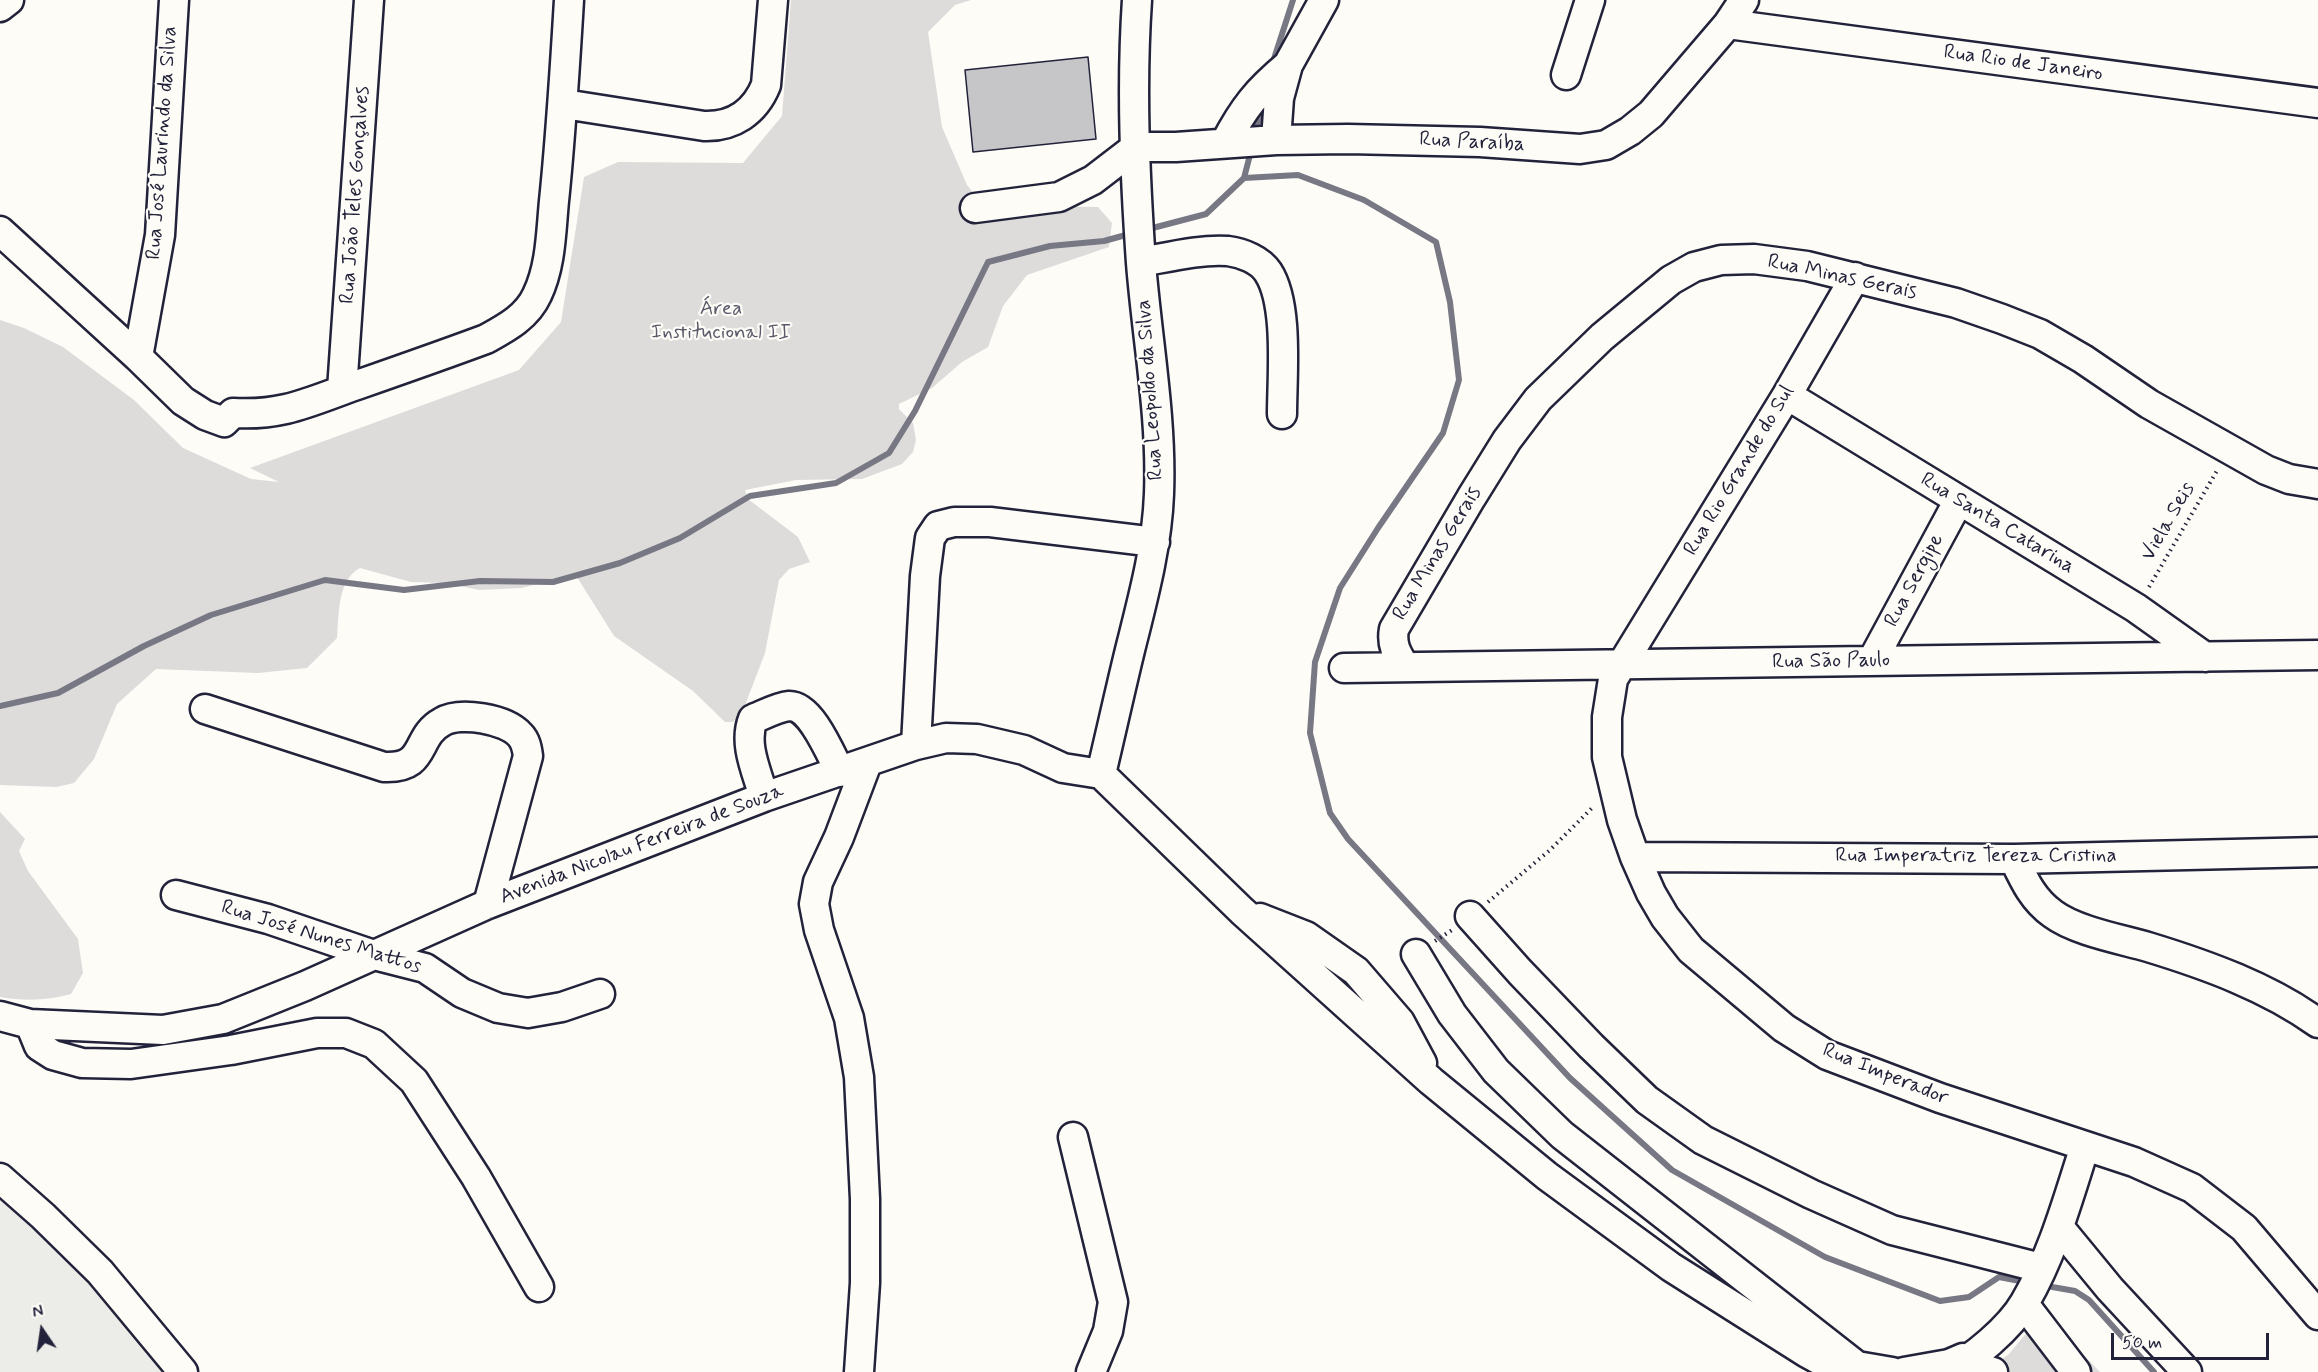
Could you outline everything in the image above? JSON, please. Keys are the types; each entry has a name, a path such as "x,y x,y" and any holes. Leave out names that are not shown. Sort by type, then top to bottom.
{"street":[{"path":"0,7 9,0"},
{"name":"Rua José Laurindo da Silva","path":"138,357 160,235 174,0"},
{"name":"Rua João Teles Gonçalves","path":"342,390 369,0"},
{"path":"0,231 138,357 170,390 194,410 224,422 233,413 257,415 275,413 307,404 486,339 508,327 529,309 537,296 547,268 564,104 568,0"},
{"path":"564,104 704,126 733,121 750,110 766,85 773,0"},
{"path":"1116,0 1135,30"},
{"name":"Rua Leopoldo da Silva","path":"1101,774 1155,542 1159,493 1157,429 1141,262 1136,147 1137,0"},
{"path":"1276,140 1279,98 1288,65 1324,0"},
{"path":"1566,75 1590,0"},
{"name":"Rua Paraíba","path":"1136,147 1348,139 1480,142 1580,149 1606,145 1630,131 1650,114 1728,24 1744,0"},
{"name":"Rua Rio de Janeiro","path":"1728,24 2318,103"},
{"path":"1225,143 1240,114 1253,97 1288,65"},
{"path":"975,208 1059,196 1093,180 1136,147"},
{"path":"1141,262 1191,253 1229,251 1255,259 1268,272 1280,303 1282,414"},
{"name":"Rua Minas Gerais","path":"1405,668 1392,643 1394,629 1507,440 1538,399 1609,331 1671,280 1695,267 1721,260 1754,259 1807,266 1855,277 1956,303 2040,334 2083,359 2149,404 2266,470 2289,479 2318,484"},
{"name":"Rua Rio Grande do Sul","path":"1623,664 1787,395 1855,277"},
{"name":"Rua Santa Catarina","path":"1787,395 2136,608 2205,657"},
{"name":"Rua Sergipe","path":"1872,661 1959,500"},
{"path":"916,746 925,576 930,538 938,526 954,522 990,522 1155,542"},
{"name":"Rua São Paulo","path":"1344,668 2318,655"},
{"name":"Rua Imperador","path":"1623,664 1613,679 1606,717 1607,757 1612,786 1635,857 1665,917 1691,950 1793,1033 1827,1055 1940,1098 2134,1162 2192,1188 2244,1228 2318,1315"},
{"path":"764,797 749,744 748,730 753,719 789,706 802,710 811,719 840,772"},
{"path":"205,709 384,767 399,768 412,761 429,734 442,721 453,717 488,719 513,729 521,735 528,756 488,904"},
{"name":"Avenida Nicolau Ferreira de Souza","path":"0,1016 30,1024 163,1030 223,1019 305,986 488,904 764,797 946,738 977,739 1024,750 1063,768 1101,774"},
{"path":"859,1372 865,1283 860,1077 849,1018 819,930 814,904 818,882 867,763"},
{"path":"1101,774 1242,911 1431,1081 1547,1176 1671,1266 1807,1353 1842,1372"},
{"name":"Rua Imperatriz Tereza Cristina","path":"1635,857 2014,859 2318,852"},
{"path":"2014,859 2025,882 2038,901 2055,915 2080,927 2185,958 2291,1004 2318,1023"},
{"name":"Rua José Nunes Mattos","path":"176,895 268,919 374,955 425,968 462,993 498,1008 528,1013 562,1007 600,994"},
{"path":"1470,916 1591,1046 1647,1100 1703,1140 1811,1194 1892,1230 2041,1268"},
{"path":"1416,954 1452,1014 1496,1071 1562,1135 1857,1366 1892,1372"},
{"path":"30,1024 39,1046 53,1055 82,1063 131,1064 231,1050 317,1033 346,1033 374,1044 414,1081 476,1177 539,1287"},
{"path":"1073,1137 1113,1302 1108,1331 1091,1372"},
{"path":"1904,1372 1949,1364 1970,1365 2024,1304 2059,1227 2085,1146"},
{"path":"0,1178 100,1272 183,1372"},
{"path":"2059,1227 2110,1289 2187,1372"},
{"path":"2024,1304 2076,1372"}],"path":[{"name":"Viela Seis","path":"2136,608 2229,450"},
{"path":"1416,954 1470,916 1550,850 1612,786"}],"shaded area":[{"path":"0,1164 186,1372 0,1372"}],"green space":[{"name":"Área Institucional II","path":"791,0 971,0 955,5 928,32 942,127 967,185 979,200 990,205 1098,207 1112,223 1109,247 1027,275 1003,306 988,347 962,362 932,388 899,404 899,409 913,423 916,440 913,452 902,464 862,479 796,480 745,490 748,499 798,537 810,562 789,569 779,580 765,653 744,708 733,722 725,722 693,691 614,636 575,574 522,588 479,590 445,583 411,582 360,568 352,574 343,589 337,638 307,668 258,673 156,669 117,704 94,759 74,783 56,787 0,785 0,320 24,328 63,347 134,400 183,448 251,479 279,482 250,468 519,370 561,322 584,177 618,162 743,163 782,116"},
{"path":"0,812 25,839 19,851 28,871 78,939 83,973 71,994 36,1000 0,997"},
{"path":"2043,1313 2100,1372 1985,1372 2009,1354"}],"building":[{"path":"1088,57 1096,139 973,152 965,70"}],"waterway":[{"path":"1272,65 1293,0"},
{"path":"1255,135 1262,107"},
{"path":"1244,178 1251,151"},
{"path":"1145,230 1206,214 1244,178 1298,175 1364,200 1436,242 1450,302 1459,380 1443,433 1340,588 1315,662 1310,733 1330,813 1348,839 1570,1078 1672,1170 1825,1257 1940,1301 1969,1297 1999,1277 2025,1282"},
{"path":"0,706 58,693 144,646 211,615 325,580 404,590 480,581 553,582 620,563 680,538 750,496 836,483 889,453 915,411 988,262 1050,246 1104,241 1133,233"},
{"path":"2041,1285 2075,1291 2089,1300 2154,1372"}]}
